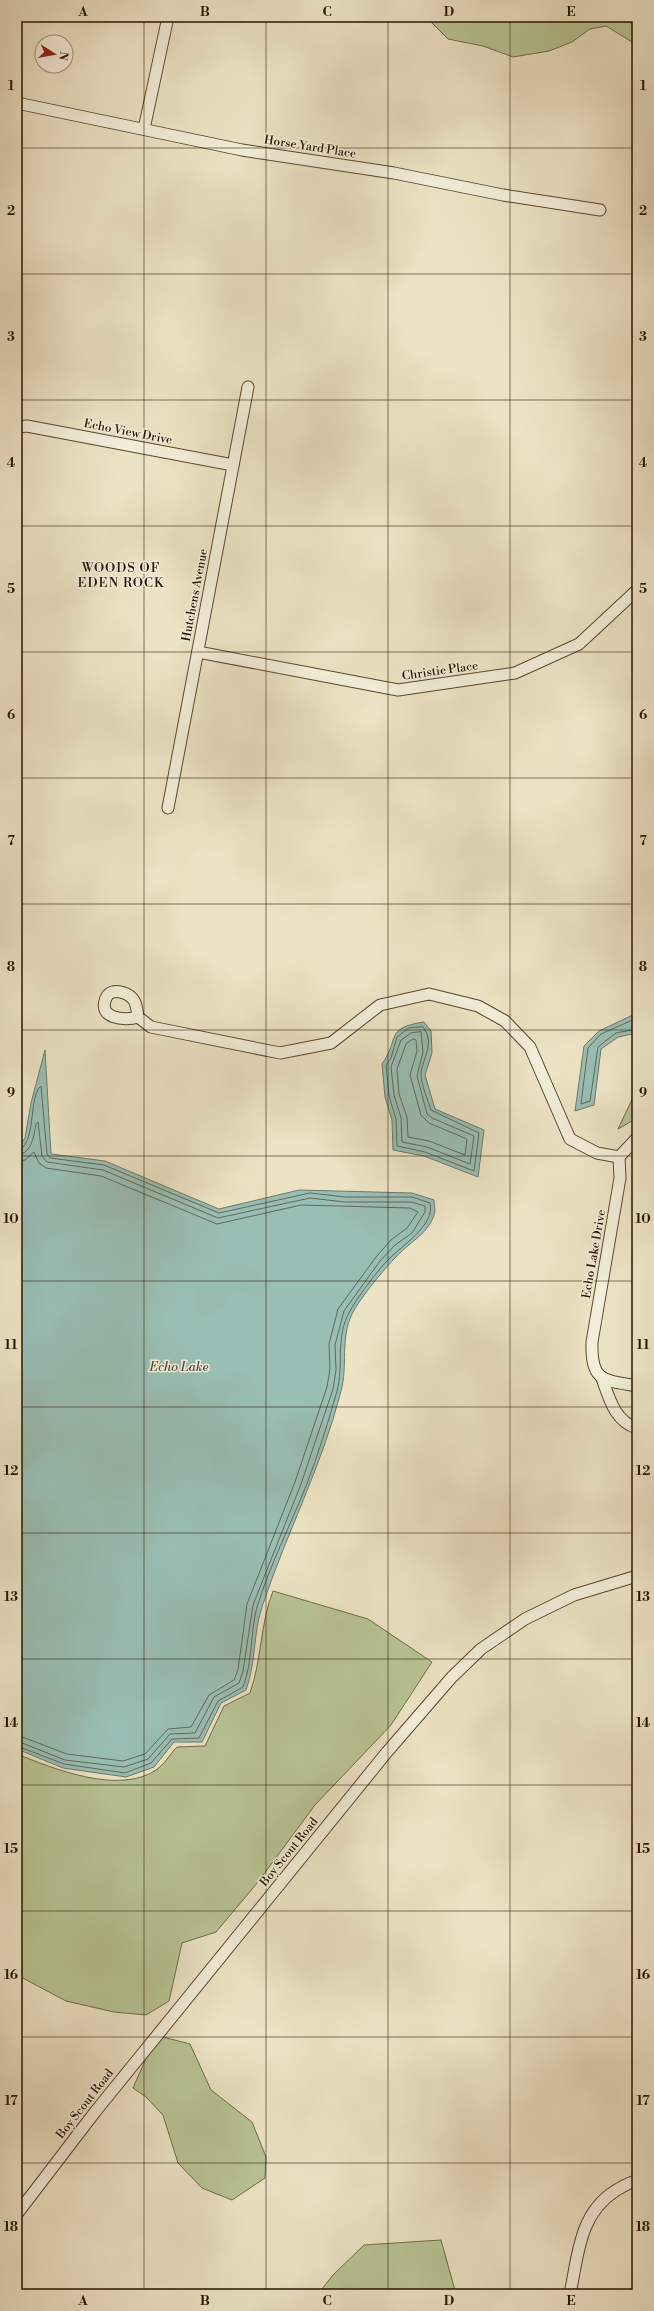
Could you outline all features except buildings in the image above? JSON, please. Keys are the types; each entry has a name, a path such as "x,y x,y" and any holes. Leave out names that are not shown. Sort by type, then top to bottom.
{"street":[{"path":"144,129 168,17"},
{"name":"Horse Yard Place","path":"17,104 242,150 394,173 503,195 600,210"},
{"name":"Hutchens Avenue","path":"168,808 248,387"},
{"name":"Echo View Drive","path":"17,427 27,426 233,465"},
{"name":"Christie Place","path":"198,652 398,690 406,689 515,673 579,644 637,590"},
{"path":"138,1017 151,1027 280,1053 331,1043 380,1005 429,994 478,1006 505,1021 530,1047 570,1139 597,1153 619,1157 637,1138"},
{"name":"Echo Lake Drive","path":"619,1157 620,1178 592,1342 593,1367 602,1378 611,1405 626,1425 637,1428"},
{"path":"602,1378 637,1386"},
{"name":"Boy Scout Road","path":"17,2214 100,2106 387,1752 452,1677 481,1649 525,1619 581,1592 637,1576"},
{"path":"570,2294 583,2228 602,2199 631,2182 637,2181"}],"green space":[{"path":"426,17 623,17 637,28 637,45 606,26 590,29 572,42 549,51 513,57 483,46 448,39"},
{"path":"637,1089 637,1118 618,1129"},
{"path":"273,1591 368,1619 432,1662 391,1725 315,1805 258,1882 216,1932 182,1943 169,2001 146,2015 114,2012 66,2001 17,1975 17,1754 67,1772 86,1777 106,1780 124,1780 141,1777 156,1770 177,1747 205,1746 224,1706 250,1693 257,1667 266,1616"},
{"path":"163,2037 190,2044 211,2090 252,2122 266,2157 265,2178 232,2200 202,2188 178,2163 163,2115 146,2097 133,2088 147,2056"},
{"path":"441,2240 456,2294 318,2294 333,2275 364,2245"}],"water":[{"path":"637,1013 637,1033 618,1037 601,1049 594,1105 575,1111 584,1046 599,1031"},
{"path":"424,1022 431,1031 432,1053 425,1075 435,1109 484,1130 478,1177 424,1156 393,1150 392,1120 385,1097 382,1064 398,1031 411,1025"},
{"name":"Echo Lake","path":"45,1050 51,1154 105,1161 219,1209 299,1190 412,1193 434,1200 435,1213 432,1221 420,1236 405,1248 381,1273 356,1307 348,1323 341,1391 324,1446 262,1607 246,1690 221,1703 202,1742 174,1742 154,1767 126,1777 63,1768 17,1749 17,1149 25,1138 31,1103"}],"district":[{"name":"WOODS OF EDEN ROCK","path":"121,576"}]}
